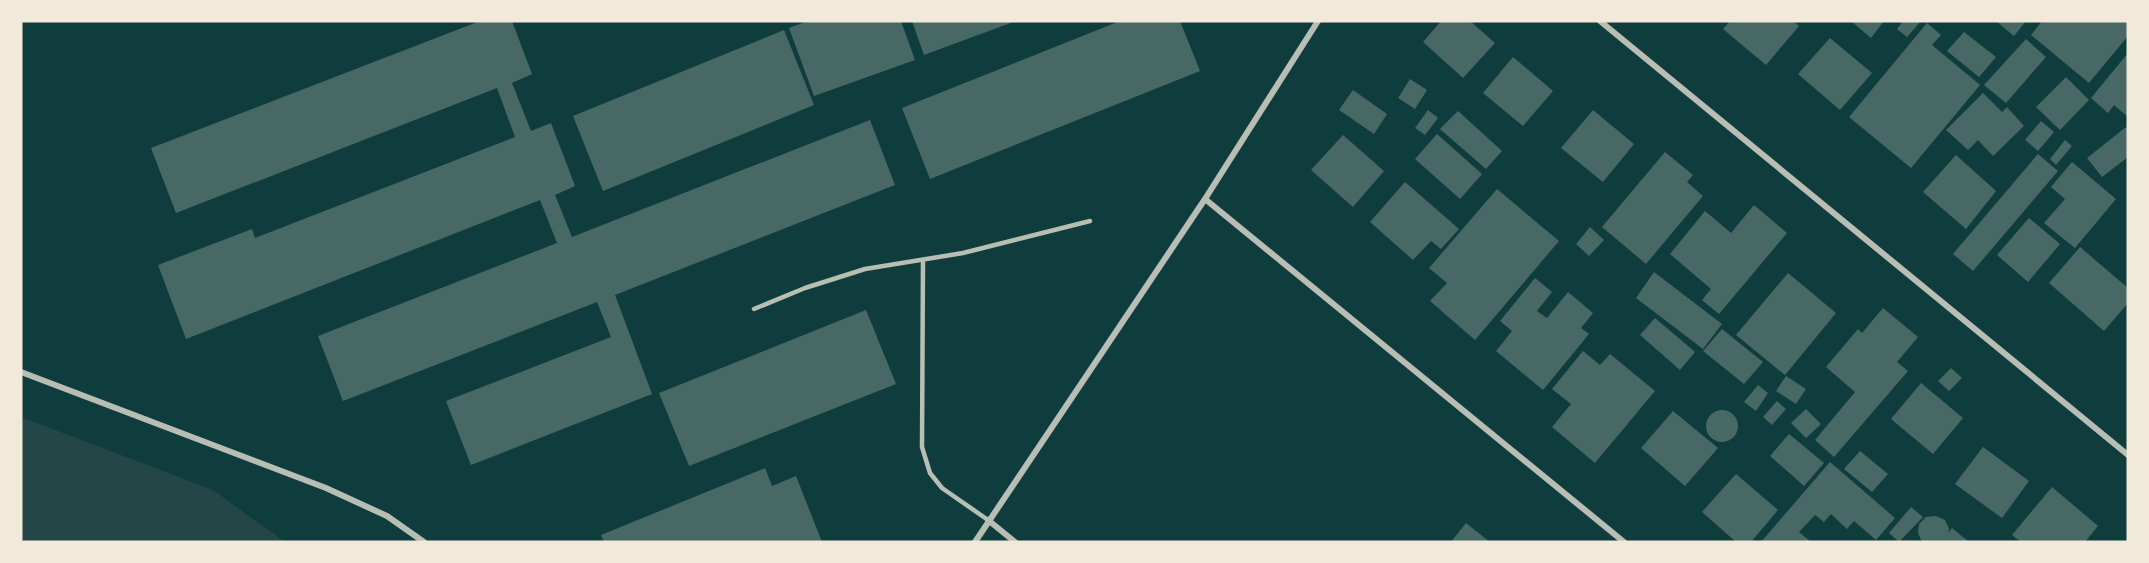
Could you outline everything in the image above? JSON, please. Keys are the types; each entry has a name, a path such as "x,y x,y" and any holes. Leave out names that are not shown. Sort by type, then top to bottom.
{"street":[{"path":"975,542 1205,199 1318,21"},
{"path":"1600,21 2128,455"},
{"path":"1205,199 1624,542"},
{"path":"21,372 326,488 387,516 424,542"},
{"path":"988,520 1015,542"}],"lane":[{"path":"754,309 837,277 1020,240 1090,221"},
{"path":"923,260 922,447 930,473 942,488 988,520"}],"shaded area":[{"path":"21,417 213,490 285,542 21,542"}],"building":[{"path":"480,21 512,21 532,74 512,83 531,131 551,123 575,186 555,195 572,237 870,120 895,185 615,295 652,394 471,465 446,401 611,337 597,302 343,401 318,336 557,243 540,200 186,339 158,265 252,229 255,238 515,137 497,88 176,213 151,148"},
{"path":"808,21 901,21 915,60 814,96 789,28"},
{"path":"912,21 1016,21 924,55"},
{"path":"1120,21 1180,21 1200,71 930,179 902,108"},
{"path":"1441,21 1470,21 1495,43 1463,78 1423,42"},
{"path":"1730,21 1793,21 1799,26 1766,65 1723,29"},
{"path":"1851,21 1884,21 1871,38"},
{"path":"1903,21 1921,21 1907,37 1897,29"},
{"path":"1996,21 2026,21 2014,36"},
{"path":"2042,21 2128,21 2128,36 2089,83 2031,35"},
{"path":"1927,23 1941,35 1932,45 1980,85 1911,168 1849,117"},
{"path":"784,30 814,105 603,191 573,116"},
{"path":"1964,32 1996,57 1979,77 1947,51"},
{"path":"1830,38 1872,73 1840,110 1798,74"},
{"path":"2026,39 2046,57 2006,103 1984,85"},
{"path":"2128,53 2128,117 2114,105 2108,113 2091,98"},
{"path":"1513,57 1553,91 1523,126 1483,93"},
{"path":"2066,77 2089,100 2060,130 2036,107"},
{"path":"1410,79 1427,90 1415,109 1398,98"},
{"path":"1353,90 1387,114 1374,134 1339,110"},
{"path":"1983,93 2002,112 2007,107 2024,126 1993,156 1978,140 1968,150 1946,130"},
{"path":"1428,110 1438,118 1425,135 1415,128"},
{"path":"1593,110 1634,144 1603,182 1561,148"},
{"path":"1458,111 1502,151 1486,169 1440,129"},
{"path":"2041,121 2054,132 2038,151 2025,140"},
{"path":"2126,127 2128,157 2102,177 2087,158"},
{"path":"1437,134 1482,174 1460,199 1415,159"},
{"path":"1343,135 1384,171 1353,207 1311,170"},
{"path":"2065,140 2072,146 2056,165 2050,159"},
{"path":"1665,152 1693,175 1687,182 1703,196 1646,264 1602,227"},
{"path":"2038,154 2058,171 1973,271 1953,254"},
{"path":"1956,155 1996,191 1966,229 1923,192"},
{"path":"2072,162 2116,199 2075,248 2044,223 2065,199 2051,187"},
{"path":"1405,182 1459,229 1441,249 1431,241 1413,260 1370,222"},
{"path":"1497,189 1559,241 1475,340 1430,301 1447,283 1429,268"},
{"path":"1754,205 1787,233 1719,314 1702,300 1711,289 1670,254 1705,211 1731,233"},
{"path":"2029,218 2060,244 2028,282 1997,255"},
{"path":"1590,227 1604,240 1589,256 1576,244"},
{"path":"2080,247 2128,288 2128,303 2104,331 2049,283"},
{"path":"1654,272 1722,324 1703,349 1636,298"},
{"path":"1788,273 1836,313 1785,375 1736,335"},
{"path":"1535,278 1552,292 1537,311 1547,318 1568,292 1593,313 1581,328 1589,334 1543,390 1496,351 1512,331 1500,321"},
{"path":"1883,308 1918,337 1897,362 1908,371 1834,457 1815,440 1855,392 1826,367 1858,329 1862,333"},
{"path":"866,310 896,384 689,466 659,393"},
{"path":"1655,318 1695,352 1680,370 1640,335"},
{"path":"1722,329 1763,362 1744,384 1703,351"},
{"path":"1583,351 1600,365 1610,354 1655,391 1595,463 1552,427 1571,404 1552,389"},
{"path":"1951,368 1962,378 1949,391 1938,381"},
{"path":"1786,376 1806,389 1796,404 1776,391"},
{"path":"1921,383 1963,418 1933,454 1891,419"},
{"path":"1758,385 1768,393 1756,411 1744,402"},
{"path":"1777,401 1786,409 1772,425 1763,417"},
{"path":"1806,409 1821,424 1806,438 1791,423"},
{"path":"1722,410 1733,415 1738,426 1733,437 1722,442 1711,437 1706,426 1711,415"},
{"path":"1673,411 1718,448 1685,486 1641,448"},
{"path":"1789,434 1824,463 1804,486 1770,456"},
{"path":"1983,447 2029,481 2002,518 1955,484"},
{"path":"1860,451 1888,474 1872,492 1844,469"},
{"path":"1830,462 1895,518 1876,540 1854,521 1847,529 1831,514 1824,522 1815,515 1799,532 1811,542 1761,542"},
{"path":"765,468 772,486 796,476 822,542 604,542 601,535"},
{"path":"1736,474 1778,510 1751,542 1736,542 1702,512"},
{"path":"2052,487 2098,526 2085,542 2021,542 2012,535"},
{"path":"1911,507 1923,517 1899,542 1889,533"},
{"path":"1936,516 1945,520 1949,529 1948,533 1952,528 1969,542 1922,542 1918,533 1919,524 1926,517"},
{"path":"1466,523 1490,542 1451,542"}]}
